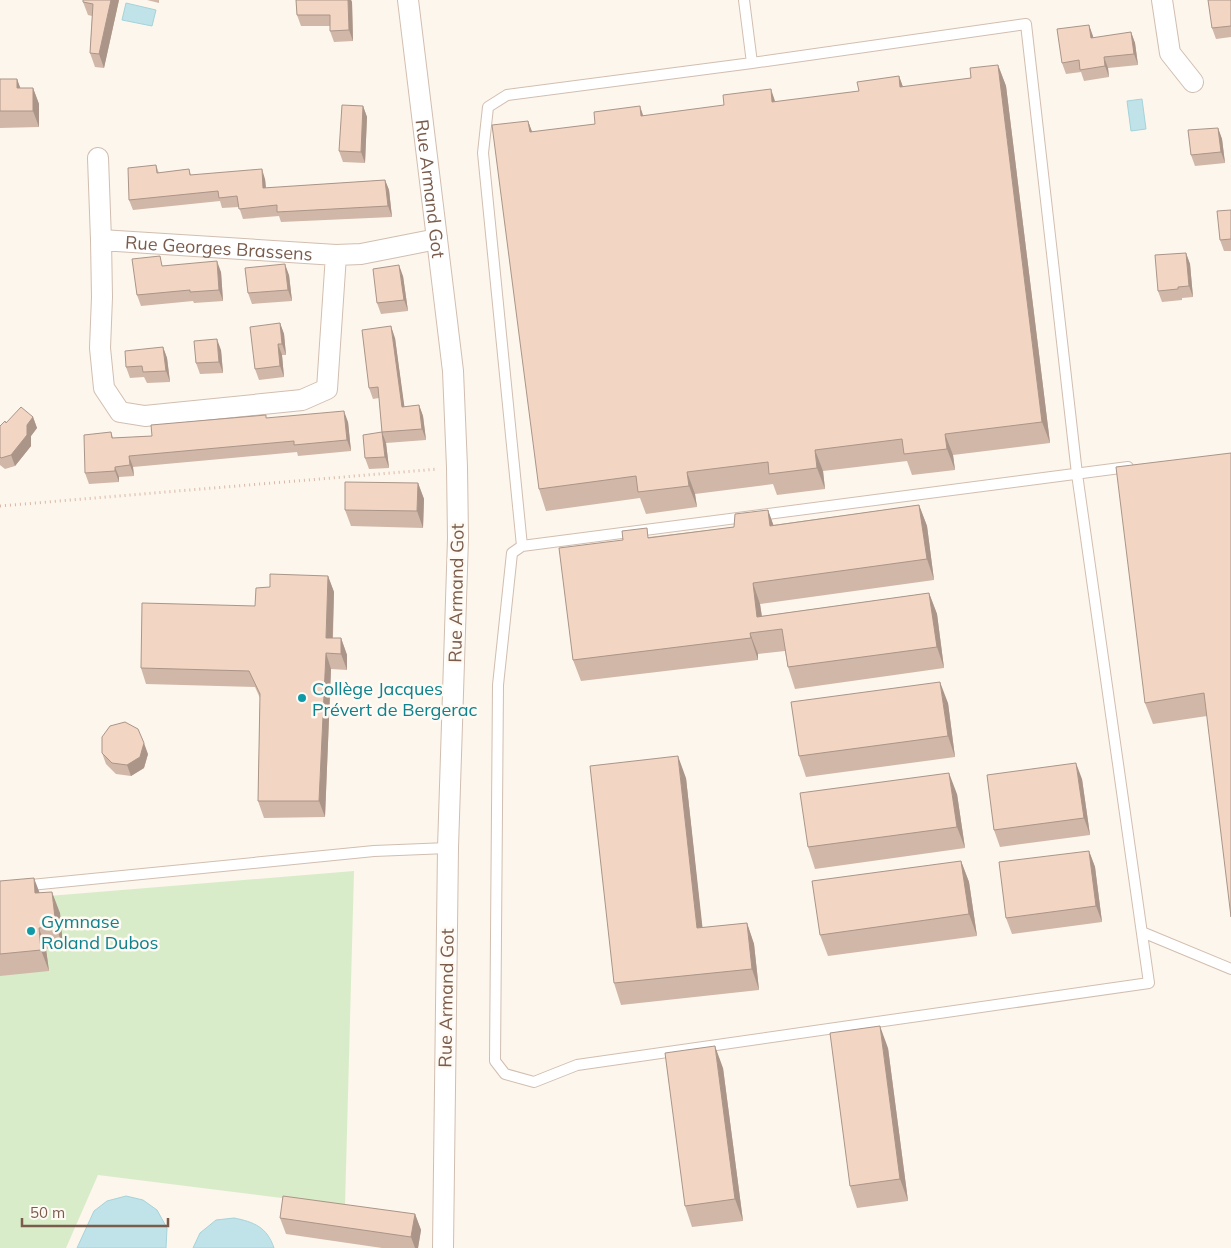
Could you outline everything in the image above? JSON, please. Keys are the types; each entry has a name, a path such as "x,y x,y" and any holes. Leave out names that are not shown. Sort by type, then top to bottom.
{"street":[{"name":"Rue Armand Got","path":"408,0 453,370 457,467 458,538 448,848 443,1248"},
{"path":"1162,0 1170,54 1193,82"},
{"name":"Rue Georges Brassens","path":"98,158 102,297 100,348 104,388 120,412 145,416 302,400 327,389 336,255"},
{"name":"Rue Georges Brassens","path":"101,240 336,255 361,254 437,239"}],"lane":[{"path":"744,0 752,63"},
{"path":"522,546 483,153 488,107 507,95 752,63 1026,24 1077,474 1149,983 577,1065 534,1082 505,1074 495,1061 498,685 512,553 522,546 1077,474 1135,466"},
{"path":"0,888 374,851 448,848"},
{"path":"1142,932 1231,969"}],"path":[{"path":"0,506 457,467"}],"green space":[{"path":"354,871 345,1206 98,1175 66,1248 0,1248 0,900"}],"water":[{"path":"126,3 156,10 152,26 122,20"},
{"path":"1142,99 1146,129 1131,131 1127,101"},
{"path":"126,1196 143,1200 157,1210 167,1228 166,1248 77,1248 94,1211 107,1201"},
{"path":"234,1218 248,1221 264,1230 274,1248 193,1248 200,1233 216,1220"}],"building":[{"path":"83,0 111,0 99,54 90,53 93,4 83,2"},
{"path":"296,0 348,0 349,30 330,31 330,15 297,15"},
{"path":"1208,0 1231,0 1231,26 1212,28"},
{"path":"1089,25 1091,38 1131,32 1134,54 1104,57 1105,66 1080,70 1079,60 1062,63 1057,29"},
{"path":"998,65 1042,422 945,434 947,449 904,454 902,439 815,450 817,468 769,474 768,462 687,472 689,486 638,492 636,476 539,489 492,125 528,121 530,132 595,124 594,112 640,106 641,116 724,105 723,95 771,89 772,102 859,91 857,82 899,76 900,87 971,78 970,68"},
{"path":"0,79 17,79 17,88 33,88 33,111 0,111"},
{"path":"342,105 363,106 361,152 339,151"},
{"path":"1218,128 1221,152 1191,155 1188,130"},
{"path":"156,165 157,173 189,169 190,175 262,169 263,188 385,180 388,206 277,212 277,205 239,209 237,196 219,198 218,191 129,200 128,168"},
{"path":"1231,210 1231,239 1220,240 1217,211"},
{"path":"1186,253 1189,286 1158,291 1155,255"},
{"path":"160,256 162,266 217,261 219,290 190,292 190,290 137,295 132,259"},
{"path":"285,264 288,290 248,293 245,268"},
{"path":"399,265 404,300 377,303 373,269"},
{"path":"280,323 282,344 278,344 280,366 255,369 250,327"},
{"path":"391,326 402,407 419,405 422,429 382,432 378,387 369,388 362,330"},
{"path":"217,339 219,362 196,363 194,341"},
{"path":"163,347 166,371 143,372 142,366 126,367 125,351"},
{"path":"21,407 33,417 27,425 27,435 11,455 1,458 0,426 5,421 6,423"},
{"path":"344,411 347,440 294,445 294,441 129,456 130,465 115,467 115,471 85,473 84,435 111,432 112,438 152,436 151,425 266,415 266,418"},
{"path":"382,432 385,457 365,458 363,435"},
{"path":"1231,453 1231,917 1204,693 1145,703 1116,467"},
{"path":"345,482 418,483 417,511 345,510"},
{"path":"919,505 927,559 753,583 757,617 929,593 937,647 788,667 782,629 750,633 751,638 573,660 559,548 623,540 622,531 647,528 648,538 734,527 735,514 768,510 770,526"},
{"name":"Collège Jacques Prévert de Bergerac","path":"270,574 328,576 326,638 341,638 341,654 326,653 319,801 258,801 260,694 249,671 141,668 142,603 255,606 256,588 270,587"},
{"path":"940,682 948,736 799,756 791,702"},
{"path":"125,722 138,729 144,743 140,757 127,765 112,763 102,753 102,737 110,726"},
{"path":"678,756 697,928 747,923 752,969 614,983 590,766"},
{"path":"1076,763 1084,818 994,830 987,775"},
{"path":"949,773 957,827 808,847 800,793"},
{"path":"1089,851 1096,906 1006,918 999,862"},
{"path":"961,861 969,914 820,935 812,881"},
{"path":"34,878 35,893 52,892 56,926 39,928 41,950 0,954 0,881"},
{"path":"880,1026 900,1179 850,1186 830,1033"},
{"path":"715,1046 735,1199 685,1206 665,1053"},
{"path":"283,1196 415,1214 411,1237 280,1218"}],"place":[{"name":"Collège Jacques Prévert de Bergerac","path":"302,698"},
{"name":"Gymnase Roland Dubos","path":"31,931"}]}
